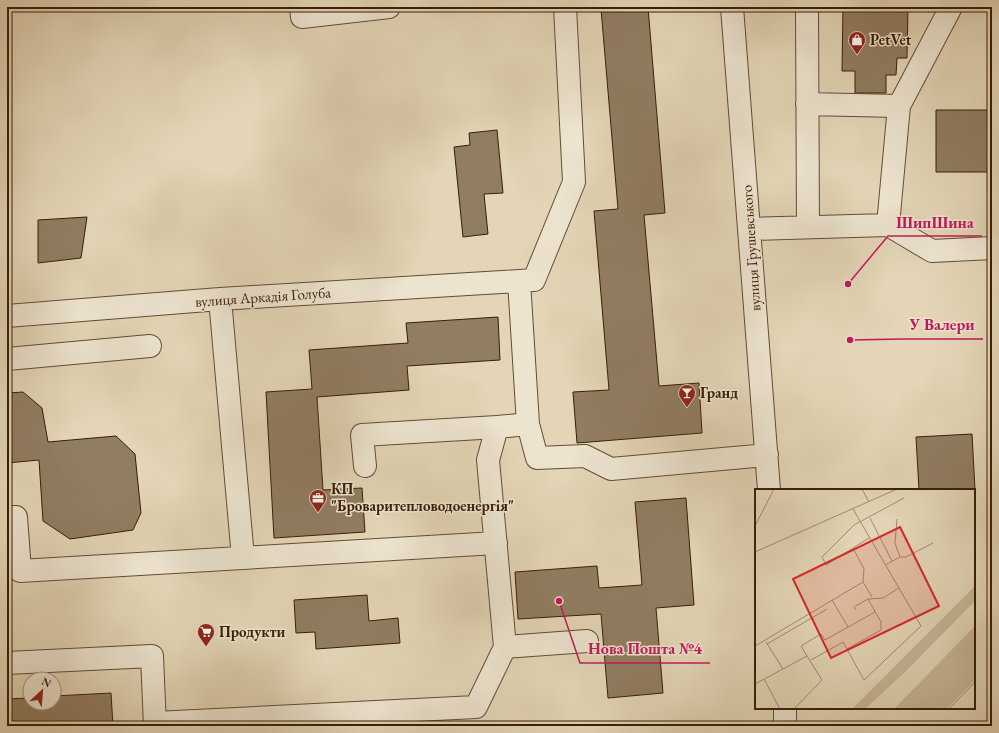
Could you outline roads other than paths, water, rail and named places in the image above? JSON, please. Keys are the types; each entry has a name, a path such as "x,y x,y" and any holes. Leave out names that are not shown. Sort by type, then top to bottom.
{"street":[{"path":"301,7 302,17 389,7"},
{"name":"вулиця Аркадія Голуба","path":"7,316 220,299 534,280 574,182 564,7"},
{"name":"вулиця Грушевського","path":"732,7 769,489"},
{"path":"806,7 808,227"},
{"path":"888,225 899,106 951,7"},
{"path":"807,104 899,106"},
{"path":"750,229 888,225 932,251 992,248"},
{"path":"519,281 528,424 537,458 585,456 611,469 767,455"},
{"path":"220,299 243,558"},
{"path":"7,359 150,346"},
{"path":"365,466 362,435 528,424"},
{"path":"7,663 152,656 155,725 476,707 504,647 488,460 497,426"},
{"path":"7,517 16,517 20,571 496,543"},
{"path":"504,647 587,641"},
{"path":"784,709 786,726"}],"place":[{"name":"PetVet","path":"857,55"},
{"name":"ШипШина","path":"848,284"},
{"name":"У Валери","path":"850,340"},
{"name":"Гранд","path":"687,408"},
{"name":"КП \"Броваритепловодоенергія\"","path":"318,513"},
{"name":"Нова Пошта №4","path":"559,601"},
{"name":"Продукти","path":"206,647"}]}
